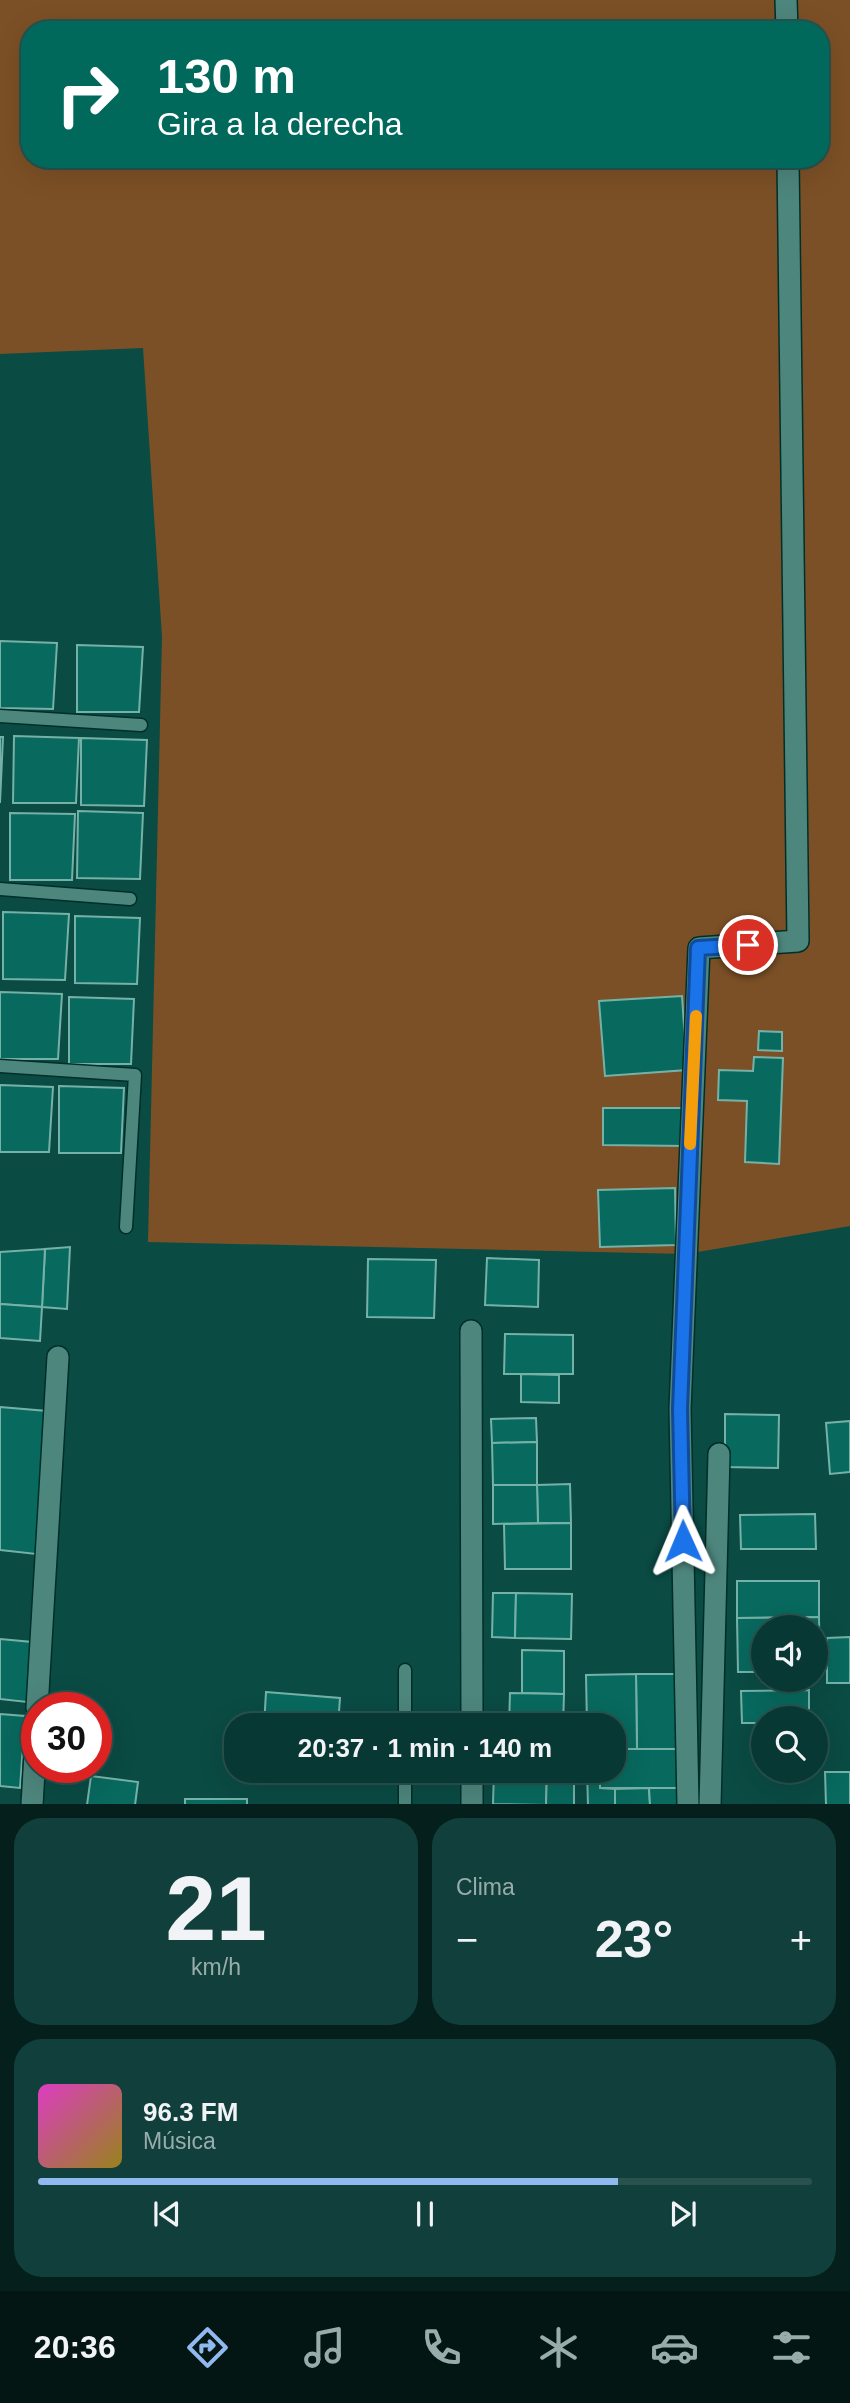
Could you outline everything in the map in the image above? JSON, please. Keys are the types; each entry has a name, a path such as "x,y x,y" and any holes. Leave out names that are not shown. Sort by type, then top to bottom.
{"street":[{"path":"786,0 787,21"},
{"path":"688,1804 680,1409 698,948 798,941 788,168"},
{"path":"471,1331 472,1713"},
{"path":"38,1692 58,1357"},
{"path":"710,1804 719,1454"},
{"path":"32,1804 33,1783"},
{"path":"472,1783 472,1804"}],"lane":[{"path":"0,716 141,726"},
{"path":"0,889 130,899"},
{"path":"0,1066 135,1075 126,1227"},
{"path":"405,1670 405,1713"},
{"path":"405,1783 405,1804"}],"shaded area":[{"path":"0,0 850,0 850,1226 686,1254 148,1242 162,637 143,348 0,354"}],"building":[{"path":"0,641 57,643 53,709 0,708"},
{"path":"77,645 143,647 139,712 77,712"},
{"path":"14,736 79,738 76,803 13,803"},
{"path":"0,737 3,737 0,803"},
{"path":"81,738 147,740 144,806 81,805"},
{"path":"78,811 143,813 140,879 77,878"},
{"path":"10,813 75,814 72,880 10,880"},
{"path":"3,912 69,914 65,980 3,979"},
{"path":"75,916 140,918 137,984 75,983"},
{"path":"0,992 62,994 58,1059 0,1059"},
{"path":"682,996 687,1070 605,1076 599,1001"},
{"path":"69,997 134,999 131,1064 69,1064"},
{"path":"759,1031 782,1032 782,1051 758,1050"},
{"path":"754,1057 783,1058 779,1164 745,1162 747,1101 718,1100 719,1070 753,1071"},
{"path":"0,1085 53,1087 49,1152 0,1152"},
{"path":"59,1086 124,1088 121,1153 59,1153"},
{"path":"603,1108 687,1108 687,1146 603,1145"},
{"path":"675,1188 676,1245 600,1247 598,1190"},
{"path":"70,1247 67,1309 42,1307 45,1249"},
{"path":"45,1249 42,1307 0,1304 0,1252"},
{"path":"487,1258 539,1260 538,1307 485,1305"},
{"path":"368,1259 436,1260 434,1318 367,1317"},
{"path":"0,1304 42,1307 40,1341 0,1338"},
{"path":"505,1334 573,1335 573,1374 504,1374"},
{"path":"521,1374 559,1375 559,1403 521,1402"},
{"path":"0,1407 47,1411 36,1554 0,1550"},
{"path":"725,1414 779,1415 778,1468 725,1467"},
{"path":"536,1418 537,1442 492,1443 491,1419"},
{"path":"850,1421 850,1472 830,1474 826,1423"},
{"path":"537,1442 537,1485 493,1485 492,1443"},
{"path":"570,1484 571,1523 538,1523 537,1485"},
{"path":"493,1485 537,1485 538,1523 493,1524"},
{"path":"815,1514 816,1549 741,1549 740,1515"},
{"path":"571,1523 571,1569 505,1569 504,1524"},
{"path":"737,1581 819,1581 819,1615 751,1615 751,1618 737,1618"},
{"path":"493,1593 516,1593 515,1638 492,1637"},
{"path":"516,1593 572,1594 571,1639 515,1638"},
{"path":"737,1618 751,1618 751,1672 738,1672"},
{"path":"850,1637 850,1683 828,1683 828,1638"},
{"path":"0,1639 32,1642 28,1692 21,1692 21,1701 0,1699"},
{"path":"522,1650 564,1651 564,1694 522,1693"},
{"path":"636,1674 678,1674 679,1749 637,1749"},
{"path":"636,1674 637,1749 626,1749 626,1713 587,1713 586,1675"},
{"path":"741,1691 809,1692 809,1706 751,1706 751,1723 742,1723"},
{"path":"266,1692 340,1698 339,1713 265,1713"},
{"path":"510,1693 564,1694 563,1713 509,1713"},
{"path":"0,1714 21,1716 20,1788 0,1786"},
{"path":"626,1749 679,1749 680,1788 600,1788 600,1783 626,1783"},
{"path":"828,1772 850,1772 850,1804 826,1804"},
{"path":"112,1779 138,1782 135,1804 87,1804 90,1783 112,1783"},
{"path":"494,1783 547,1783 546,1804 493,1804"},
{"path":"547,1783 574,1783 574,1804 546,1804"},
{"path":"587,1783 600,1783 600,1788 615,1789 615,1804 588,1804"},
{"path":"649,1788 650,1804 615,1804 615,1789"},
{"path":"649,1788 680,1788 680,1804 650,1804"},
{"path":"185,1799 247,1799 247,1804 185,1804"}],"slow traffic":[{"path":"690,1144 696,1016"}],"route":[{"path":"683,1541 680,1409 698,948 748,945"}]}
